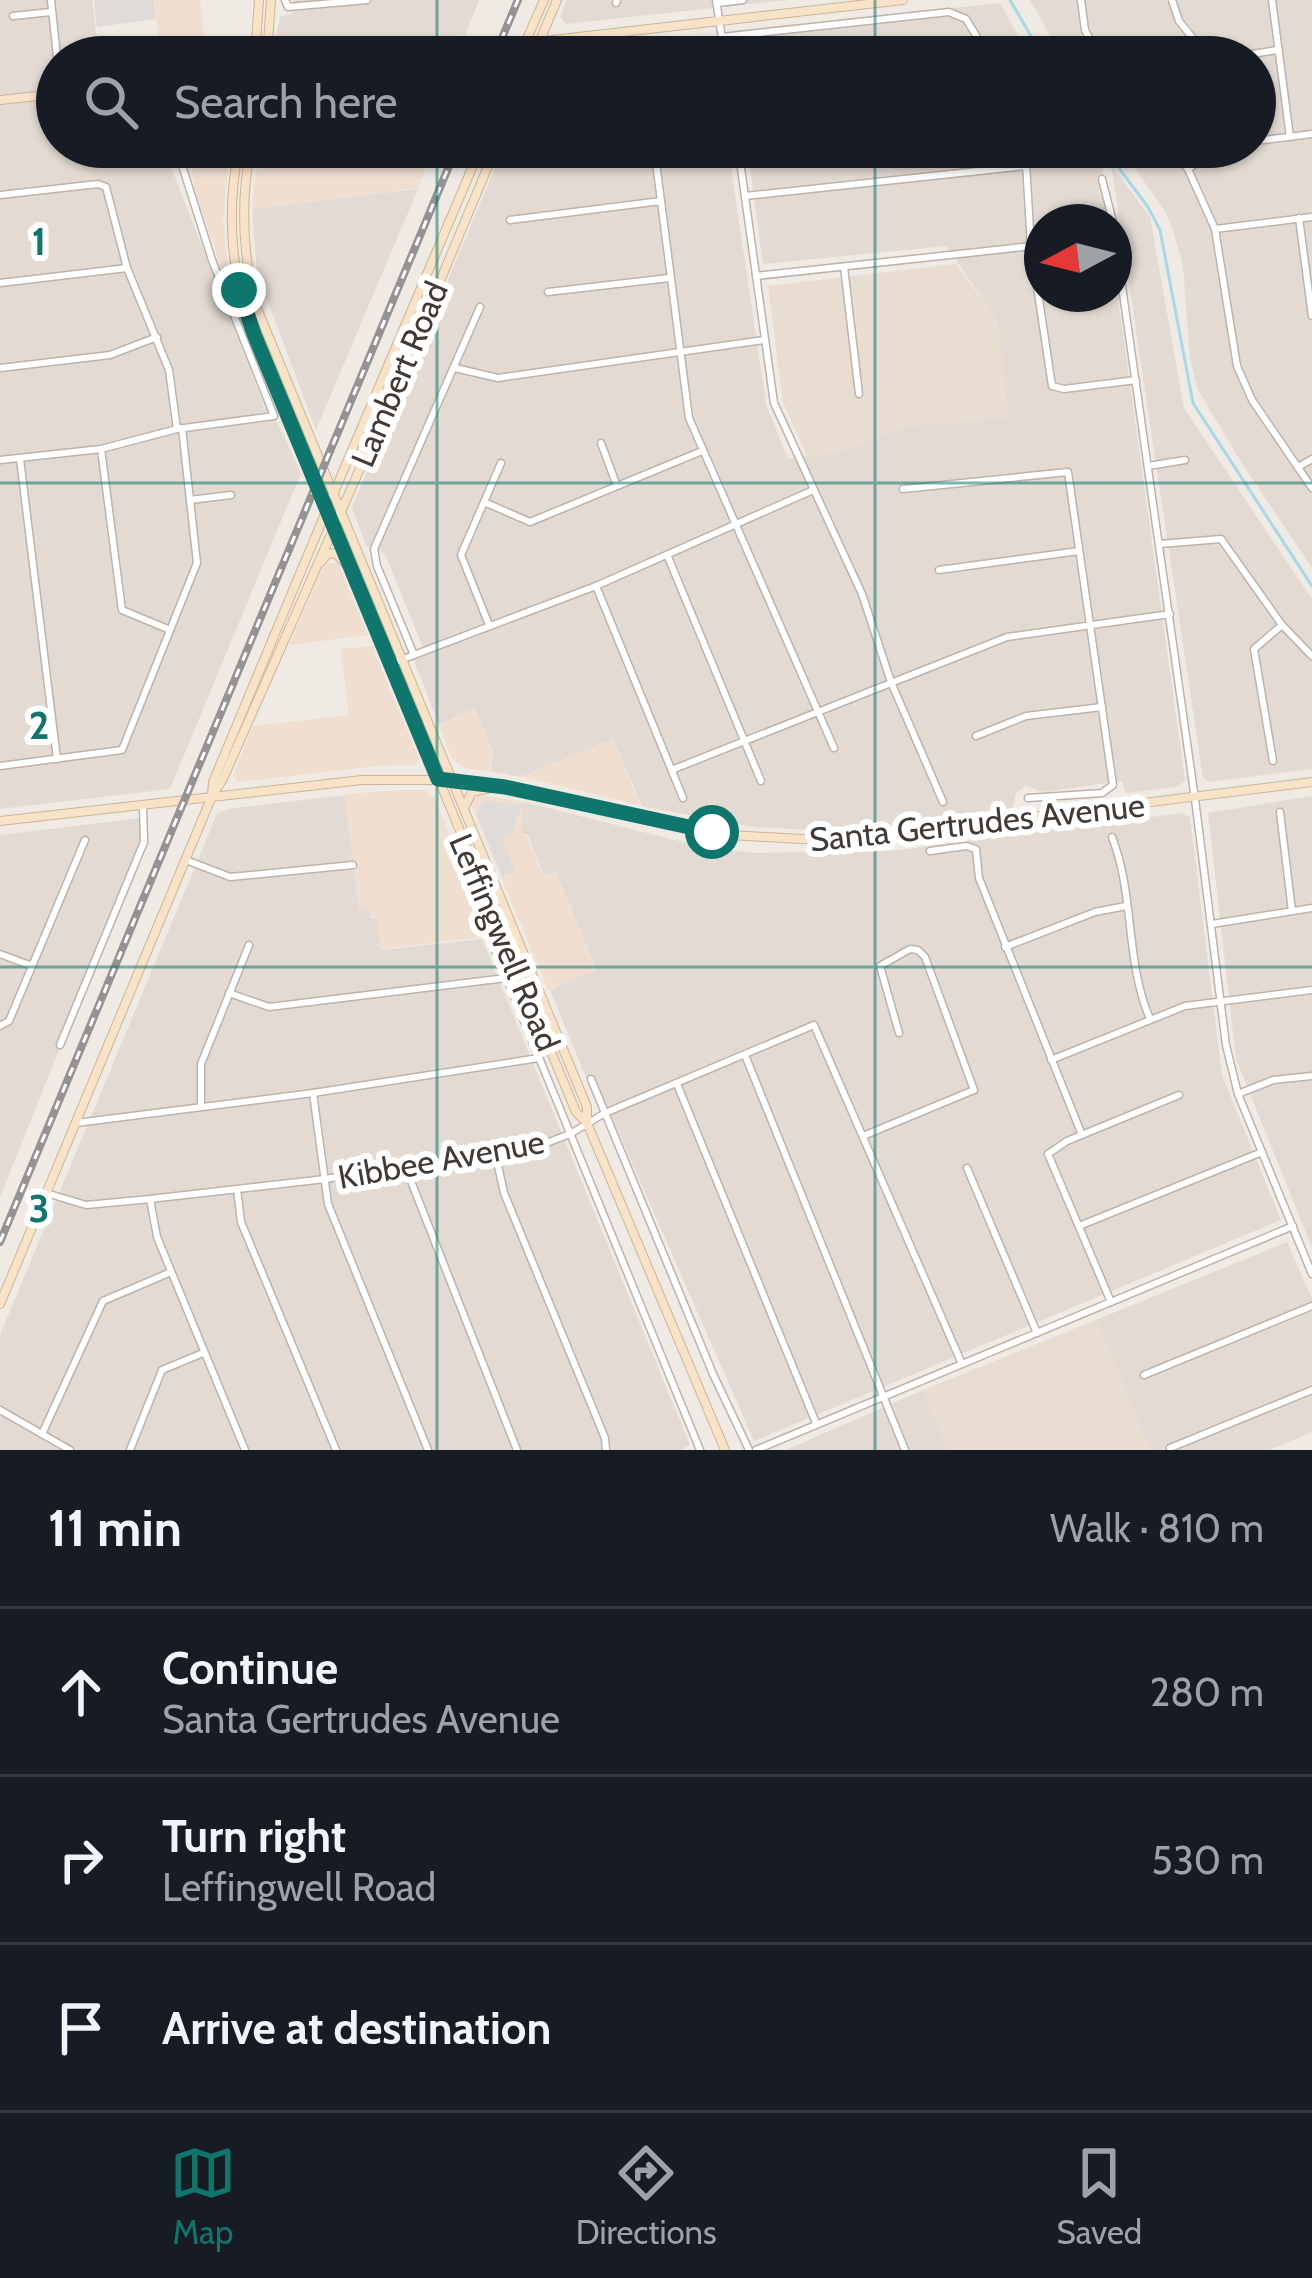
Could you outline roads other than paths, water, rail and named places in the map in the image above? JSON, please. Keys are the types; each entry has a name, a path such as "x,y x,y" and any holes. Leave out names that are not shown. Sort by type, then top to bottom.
{"main road":[{"path":"256,36 259,0"},
{"path":"268,36 271,0"},
{"path":"529,36 544,0"},
{"path":"541,36 557,0"},
{"path":"587,36 903,0"},
{"path":"0,100 36,96"},
{"name":"Leffingwell Road","path":"237,168 231,215 239,290 576,1112 587,1123 724,1450"},
{"name":"Leffingwell Road","path":"249,168 243,215 249,280 261,319 587,1107 587,1123"},
{"name":"Lambert Road","path":"212,796 213,782 473,168"},
{"name":"Lambert Road","path":"0,1304 212,796 224,779 487,168"},
{"path":"324,473 339,469 355,443"},
{"path":"309,584 323,557 331,553 340,556 353,574"},
{"name":"Santa Gertrudes Avenue","path":"0,821 362,780 438,779 505,787 663,824 772,840 891,837 1312,782"},
{"path":"466,816 464,804 472,792 505,787"}],"street":[{"path":"51,0 55,36"},
{"path":"285,0 288,7 302,8 367,0"},
{"path":"722,36 716,2 743,0"},
{"path":"1081,0 1088,36"},
{"path":"1172,0 1179,21 1191,36"},
{"path":"1272,0 1290,136"},
{"path":"13,16 52,12"},
{"path":"731,36 950,12 966,19 976,36"},
{"path":"635,31 636,36"},
{"path":"1276,138 1312,134"},
{"path":"0,460 101,449 180,429 274,416 212,260 184,168"},
{"path":"657,168 689,418 834,748"},
{"path":"741,168 774,403 862,594 891,682 943,802"},
{"path":"745,196 1007,168"},
{"path":"1026,168 1028,204"},
{"path":"1191,168 1215,229 1237,366 1252,400 1312,488"},
{"path":"1102,179 1108,204"},
{"path":"0,195 98,184 111,196 112,218 127,268 169,370 197,563 122,750 0,766"},
{"path":"510,220 661,202"},
{"path":"1215,229 1312,217"},
{"path":"1299,218 1312,316"},
{"path":"756,276 1024,247"},
{"path":"844,267 859,394"},
{"path":"0,283 127,268"},
{"path":"548,292 670,278"},
{"path":"414,655 374,549 480,307"},
{"path":"1041,312 1052,386 1064,389 1136,380"},
{"path":"1126,312 1226,1045 1238,1094 1312,1274"},
{"path":"0,368 110,355 157,337"},
{"path":"455,368 498,378 764,340"},
{"path":"601,443 617,486"},
{"path":"101,449 122,610 170,630"},
{"path":"484,502 530,522 702,451"},
{"path":"20,458 57,759"},
{"path":"1298,467 1312,459"},
{"path":"1148,466 1185,460"},
{"path":"489,625 461,554 501,463"},
{"path":"903,489 1068,472 1112,782 1110,790 1028,798"},
{"path":"390,664 596,586 811,491"},
{"path":"190,500 231,495"},
{"path":"1160,544 1221,539 1282,625 1312,656"},
{"path":"939,570 1079,551"},
{"path":"668,556 761,781"},
{"path":"596,586 683,799"},
{"path":"674,769 1007,637 1170,614"},
{"path":"1273,760 1254,649 1282,625"},
{"path":"976,736 1025,716 1102,707"},
{"path":"60,1045 140,852 146,832 142,805"},
{"path":"1280,812 1292,911"},
{"path":"1112,837 1136,986 1150,1019"},
{"path":"1,1026 9,1021 85,840"},
{"path":"930,850 976,849 979,878 1082,1136"},
{"path":"186,860 230,877 353,865"},
{"path":"1005,947 1095,912 1126,907"},
{"path":"1212,924 1312,908"},
{"name":"Leffingwell Road","path":"490,938 700,1450"},
{"path":"201,1107 200,1064 249,945"},
{"path":"899,1033 880,966 918,950 925,957 974,1090 863,1136 962,1364"},
{"path":"0,954 32,966"},
{"path":"229,993 269,1006 506,978"},
{"path":"1051,1060 1185,1006 1312,990"},
{"name":"Kibbee Avenue","path":"46,1193 86,1205 150,1199 325,1179 541,1145 604,1113 814,1025 863,1136"},
{"path":"745,1055 905,1450"},
{"path":"76,1123 313,1094 539,1058"},
{"path":"1238,1094 1273,1080 1312,1076"},
{"name":"Leffingwell Road","path":"591,1079 712,1374 752,1450"},
{"path":"677,1084 816,1423"},
{"path":"313,1094 328,1204 428,1450"},
{"path":"1111,1302 1048,1154 1179,1095"},
{"path":"495,1152 503,1193 606,1450"},
{"path":"1079,1226 1262,1153"},
{"path":"405,1166 517,1450"},
{"path":"968,1168 1037,1333"},
{"path":"237,1189 241,1222 336,1450"},
{"path":"150,1199 152,1223 244,1450"},
{"path":"752,1450 1293,1226"},
{"path":"42,1434 103,1301 171,1272"},
{"path":"1144,1376 1312,1306"},
{"path":"130,1450 162,1370 203,1353"},
{"path":"1170,1448 1312,1390"},
{"path":"0,1410 70,1450"}],"waterway":[{"path":"1010,0 1031,36"},
{"path":"1119,168 1160,230 1193,403 1312,586"}],"railway":[{"path":"503,36 518,0"},
{"path":"0,1242 448,168"}]}
